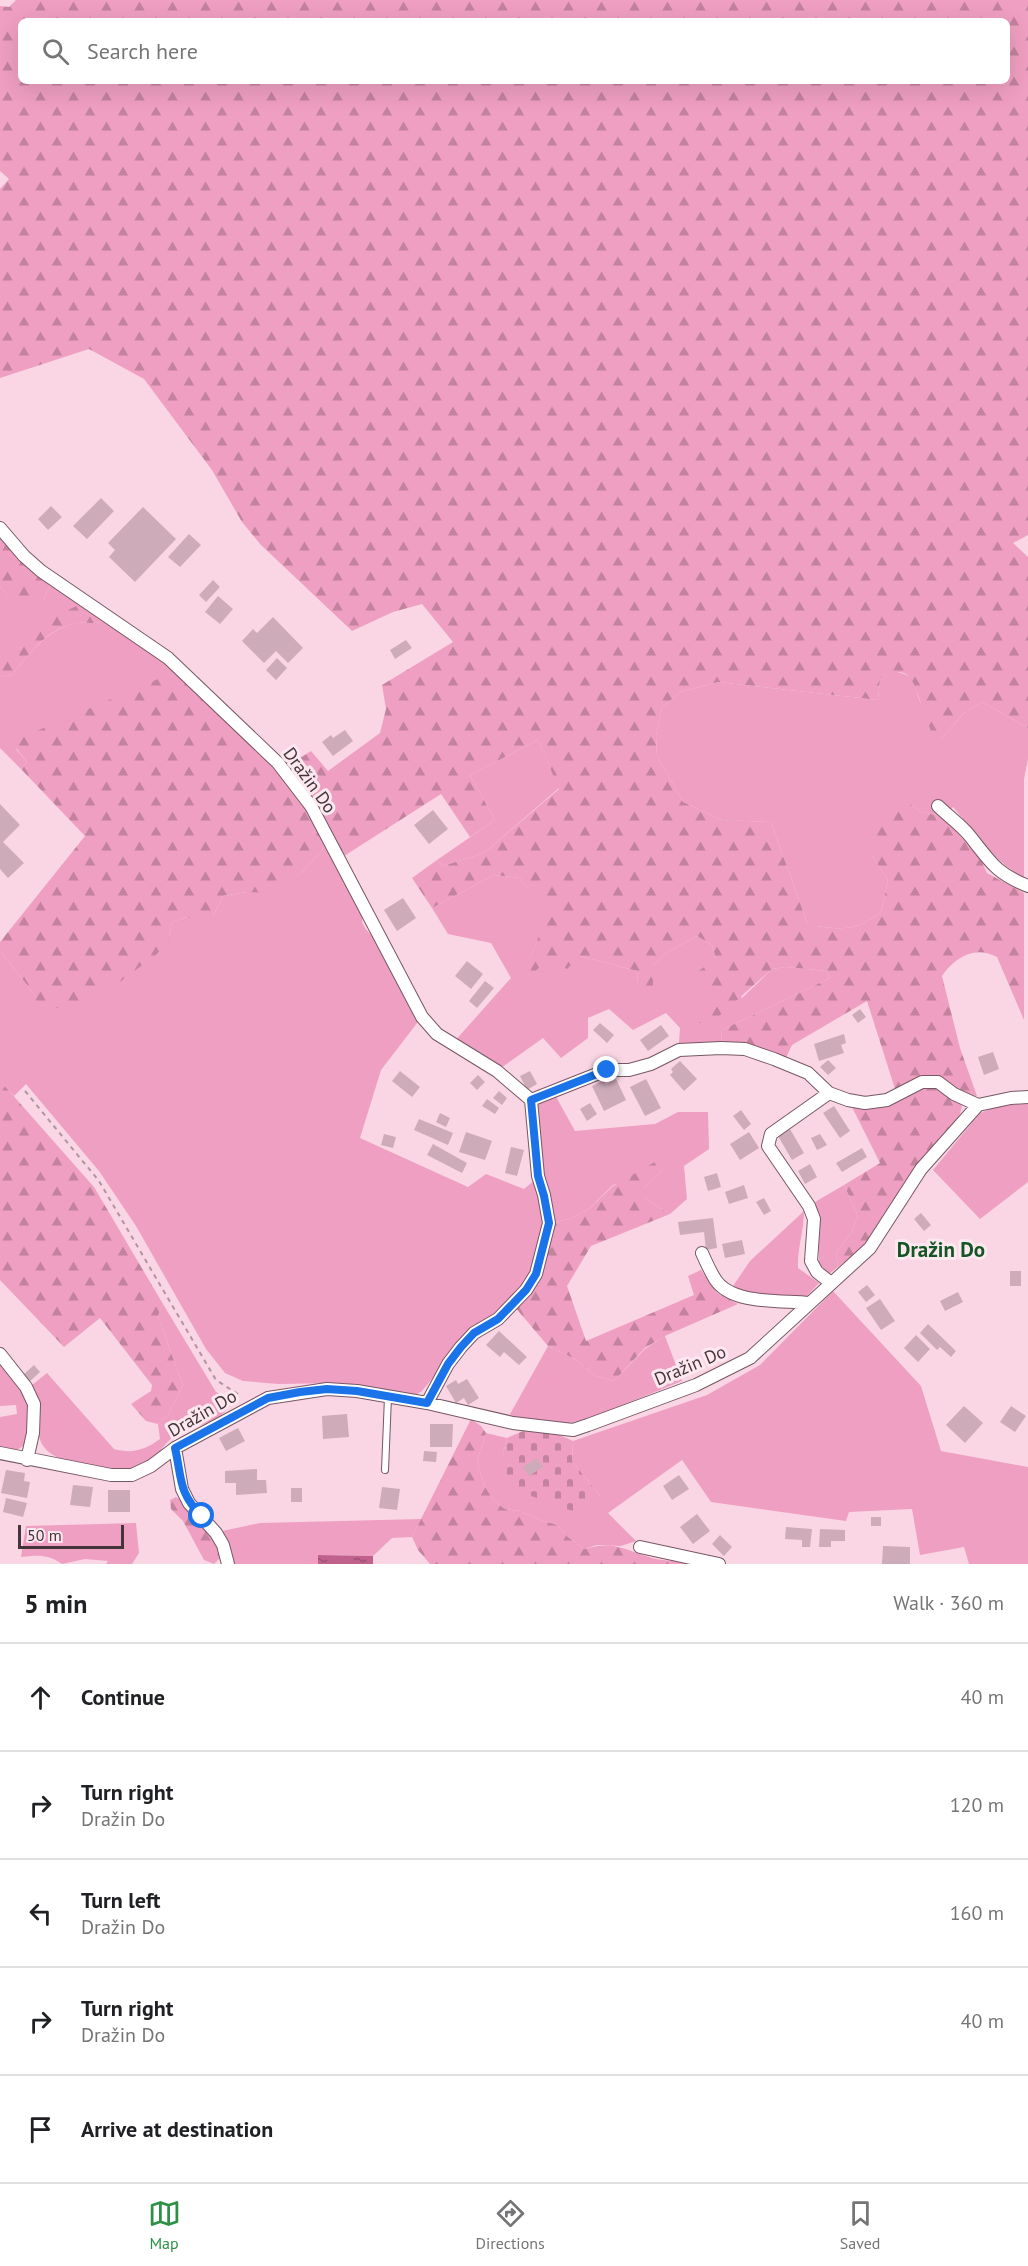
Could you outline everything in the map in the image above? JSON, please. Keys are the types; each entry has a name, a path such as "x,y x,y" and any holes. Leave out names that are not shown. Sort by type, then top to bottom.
{"street":[{"name":"Dražin Do","path":"0,528 24,556 42,571 168,658 278,763 311,806 422,1017 436,1034 496,1071 531,1100"},
{"path":"938,806 969,834 993,866 1010,879 1028,886"},
{"path":"427,1403 448,1364 461,1347 474,1333 498,1319 526,1290 536,1274 549,1223 538,1176 531,1100 607,1070 628,1070 651,1064 679,1050 722,1048 745,1049 808,1073 829,1093 865,1103 887,1100 922,1082 938,1082 954,1094 978,1105 1028,1097"},
{"path":"829,1093 771,1134 768,1146 809,1206 814,1220 811,1261 817,1272 831,1283"},
{"name":"Dražin Do","path":"0,1453 111,1475 132,1475 151,1466 175,1448 253,1404 268,1398 327,1389 357,1391 427,1403 513,1424 573,1430 696,1385 750,1358 773,1340 809,1303 870,1248 921,1169 978,1105"},
{"path":"702,1253 716,1281 729,1293 740,1297 809,1303"},
{"path":"0,1354 26,1387 34,1404 33,1432 27,1460"},
{"path":"175,1448 182,1489 189,1503 216,1533 223,1545 228,1564"},
{"path":"640,1547 719,1564"}],"lane":[{"path":"386,1470 388,1396"}],"path":[{"path":"25,1091 99,1180 216,1380 253,1404"}],"green space":[{"path":"16,0 1028,0 1028,535 1013,543 1028,557 1028,728 982,702 963,714 941,739 933,736 916,688 908,676 897,672 880,679 878,700 718,682 680,692 662,708 656,735 657,756 683,802 722,820 771,822 808,925 846,928 871,919 881,912 888,880 872,856 871,843 884,815 895,804 909,803 921,812 936,815 951,825 982,862 987,873 1024,893 1024,1020 997,957 981,952 966,955 953,963 942,976 960,1048 977,1096 969,1097 920,1078 895,1089 867,1001 792,1045 784,1062 721,1046 722,1030 830,978 826,971 786,967 772,969 718,1017 697,1024 692,1008 707,1000 697,972 716,959 712,945 697,936 666,953 653,965 653,987 642,990 638,984 637,971 580,956 567,969 547,960 526,980 517,974 533,952 547,914 520,878 494,875 432,908 412,878 437,860 443,866 484,853 559,789 538,740 470,775 495,820 470,837 441,794 341,858 280,762 294,762 311,751 328,771 380,733 386,709 382,685 453,642 422,604 393,612 352,631 261,545 242,522 212,470 144,379 89,349 0,378 0,189 9,179 0,171 0,6 9,7"},
{"path":"0,538 33,573 50,585 44,599 18,615 0,586"},
{"path":"50,585 83,603 22,646 8,659 0,654 0,586 18,614 44,599"},
{"path":"83,603 104,620 94,623 77,623 57,630 40,643 12,675 0,677 0,654 8,658 22,646 23,631"},
{"path":"104,620 182,674 16,749 27,762 21,769 0,748 0,677 12,675 40,643 56,631 76,623 94,623"},
{"path":"892,671 912,679 924,710 941,739 963,714 982,702 1028,728 1028,759 1024,779 1024,877 994,855 953,807 942,819 936,815 921,812 909,803 872,856 888,880 881,912 871,919 846,928 808,925 771,822 722,820 683,802 657,756 656,735 662,708 680,692 718,682 878,700 880,679"},
{"path":"182,674 275,764 299,795 327,845 302,872 275,893 247,892 223,896 213,916 203,922 187,917 172,922 169,938 157,954 109,990 76,1006 38,1010 35,995 0,951 0,942 85,836 21,769 27,762 16,748 18,739 165,676"},
{"path":"538,740 559,788 484,853 443,866 437,860 495,820 470,775"},
{"path":"327,845 363,916 362,922 365,928 376,941 421,1018 381,1070 360,1138 468,1187 486,1174 524,1189 537,1178 547,1223 525,1288 445,1363 422,1391 414,1396 342,1383 279,1384 243,1381 225,1373 206,1349 136,1226 99,1171 26,1084 14,1096 3,1084 0,1084 0,951 35,995 169,938 172,922 187,917 213,916 223,896 247,892 275,892 302,872"},
{"path":"494,875 520,878 548,914 533,952 518,974 547,960 580,956 637,971 638,984 653,987 653,965 666,953 697,936 712,945 716,959 742,998 772,969 786,967 826,971 830,978 722,1030 721,1046 703,1047 679,1043 680,1028 666,1013 633,1030 609,1009 588,1018 588,1038 561,1058 543,1038 498,1070 453,1043 511,978 491,943 448,934 432,908"},
{"path":"0,1084 3,1084 94,1187 163,1304 158,1316 183,1386 168,1415 158,1424 146,1421 131,1404 151,1391 152,1385 100,1318 64,1347 0,1280"},
{"path":"929,1085 943,1090 956,1099 962,1106 960,1114 954,1125 908,1179 862,1248 838,1267 836,1253 852,1232 858,1216 844,1185 880,1163 852,1107 865,1107"},
{"path":"554,1093 575,1131 655,1124 678,1112 708,1112 709,1149 684,1166 687,1199 670,1214 644,1198 644,1188 663,1170 613,1185 589,1209 570,1219 550,1223 533,1101"},
{"path":"1028,1104 1028,1182 980,1219 933,1170 980,1113 1001,1105"},
{"path":"655,1162 663,1170 644,1188 644,1198 670,1214 591,1246 567,1286 586,1341 694,1295 688,1276 701,1270 717,1293 738,1304 667,1335 645,1348 614,1381 595,1376 575,1359 548,1346 514,1306 527,1291 550,1223 570,1219 589,1209 613,1186"},
{"path":"844,1185 858,1216 852,1232 836,1253 838,1267 829,1274 819,1264 819,1231 815,1202"},
{"path":"804,1211 798,1268 819,1283 806,1297 768,1295 731,1289 750,1261"},
{"path":"833,1291 921,1386 941,1451 1028,1467 1028,1564 969,1564 964,1547 920,1555 912,1509 849,1512 846,1521 711,1502 682,1460 608,1513 636,1541 621,1546 597,1545 584,1549 557,1525 519,1511 505,1509 494,1501 484,1485 477,1461 486,1433 507,1438 502,1457 601,1497 572,1461 573,1441 707,1395 760,1365"},
{"path":"163,1304 216,1392 227,1397 231,1404 226,1411 213,1420 171,1438 149,1463 134,1469 91,1468 63,1460 52,1454 40,1441 35,1393 32,1385 47,1373 114,1449 138,1450 160,1439 158,1424 168,1415 183,1386 158,1316"},
{"path":"665,1336 682,1381 593,1417 569,1423 509,1416 548,1346 575,1359 595,1376 614,1381 645,1349"},
{"path":"0,1364 23,1393 28,1408 26,1444 17,1450 0,1446 0,1417 17,1414 16,1405 0,1406"},
{"path":"471,1419 486,1433 477,1461 484,1485 494,1501 505,1509 519,1511 557,1525 584,1549 604,1545 612,1546 657,1559 695,1564 430,1564 418,1550 412,1537"},
{"path":"523,1431 553,1432 573,1441 572,1461 601,1497 575,1512 515,1490 505,1472 502,1457 507,1438"},
{"path":"176,1497 218,1545 221,1557 214,1564 204,1560 183,1521 171,1509 170,1500"},
{"path":"421,1519 412,1537 392,1538 373,1556 319,1555 318,1564 232,1564 222,1531 260,1523"},
{"path":"136,1523 139,1553 132,1564 106,1564 108,1561 85,1559 62,1564 43,1556 21,1557 26,1526"}],"water":[{"path":"318,1555 373,1556 373,1564 318,1564"}],"building":[{"path":"101,498 114,511 87,539 73,526"},
{"path":"51,506 62,517 48,530 38,519"},
{"path":"143,507 176,539 135,582 109,557 115,550 108,543"},
{"path":"189,534 201,545 180,567 168,557"},
{"path":"213,580 220,587 206,602 199,595"},
{"path":"218,596 233,609 220,624 205,612"},
{"path":"273,617 303,648 288,663 276,651 264,663 242,641 253,629 257,633"},
{"path":"406,640 412,648 395,659 390,650"},
{"path":"277,658 287,668 276,680 266,670"},
{"path":"345,730 353,741 333,756 322,742 331,735 333,738"},
{"path":"0,804 20,825 3,842 24,863 8,878 0,869"},
{"path":"433,810 448,829 429,844 414,825"},
{"path":"403,898 416,918 397,931 384,910"},
{"path":"467,961 483,974 471,989 455,976"},
{"path":"485,981 494,988 477,1008 469,1001"},
{"path":"860,1009 866,1017 858,1023 852,1015"},
{"path":"600,1023 614,1035 607,1043 593,1030"},
{"path":"661,1025 669,1036 648,1051 640,1040"},
{"path":"844,1034 846,1043 841,1045 844,1053 819,1061 814,1044"},
{"path":"993,1052 999,1069 984,1075 978,1057"},
{"path":"828,1060 836,1068 828,1075 820,1067"},
{"path":"680,1061 697,1079 684,1091 670,1075 673,1072 671,1069"},
{"path":"400,1071 420,1087 412,1097 392,1081"},
{"path":"530,1071 537,1084 527,1090 520,1076"},
{"path":"478,1075 485,1082 477,1090 470,1083"},
{"path":"616,1079 626,1100 604,1111 592,1086 604,1080 606,1084"},
{"path":"646,1079 661,1108 645,1116 630,1087"},
{"path":"499,1091 507,1098 502,1105 493,1098"},
{"path":"487,1099 499,1108 495,1114 482,1106"},
{"path":"590,1103 597,1114 587,1121 580,1109"},
{"path":"834,1106 850,1131 840,1138 823,1113"},
{"path":"741,1110 751,1124 744,1130 733,1116"},
{"path":"440,1113 450,1118 446,1127 436,1122"},
{"path":"419,1119 453,1133 448,1145 414,1130"},
{"path":"790,1129 804,1153 792,1160 778,1136"},
{"path":"466,1132 492,1141 485,1160 459,1152"},
{"path":"749,1132 759,1148 740,1160 730,1144"},
{"path":"384,1134 396,1137 393,1148 381,1145"},
{"path":"820,1134 827,1145 817,1150 811,1138"},
{"path":"433,1144 467,1163 462,1173 427,1155"},
{"path":"511,1147 524,1150 517,1176 505,1173"},
{"path":"862,1148 867,1157 842,1172 836,1163"},
{"path":"810,1164 817,1177 805,1184 798,1171"},
{"path":"717,1173 721,1187 708,1191 704,1177"},
{"path":"744,1185 748,1198 729,1204 725,1192"},
{"path":"764,1198 771,1211 764,1215 756,1202"},
{"path":"921,1213 931,1225 924,1231 914,1219"},
{"path":"713,1218 717,1248 706,1250 704,1232 680,1235 678,1222"},
{"path":"742,1240 745,1254 725,1258 722,1244"},
{"path":"1010,1271 1021,1271 1021,1286 1010,1286"},
{"path":"867,1285 875,1295 866,1302 858,1292"},
{"path":"958,1292 963,1302 945,1311 940,1301"},
{"path":"880,1299 895,1321 881,1330 866,1308"},
{"path":"928,1324 956,1351 951,1357 940,1347 937,1350 920,1333"},
{"path":"499,1331 527,1357 519,1365 504,1352 500,1357 486,1345"},
{"path":"916,1335 930,1349 918,1362 904,1348"},
{"path":"34,1365 40,1372 29,1382 23,1375"},
{"path":"467,1379 479,1398 468,1405 464,1398 456,1403 446,1386 456,1380 458,1384"},
{"path":"964,1406 983,1423 965,1443 946,1425"},
{"path":"1011,1406 1026,1416 1015,1432 1000,1422"},
{"path":"347,1414 349,1437 323,1439 322,1416"},
{"path":"430,1424 453,1424 452,1447 430,1447"},
{"path":"238,1428 245,1441 226,1451 219,1438"},
{"path":"424,1451 437,1452 436,1462 423,1461"},
{"path":"537,1458 543,1467 529,1476 523,1467"},
{"path":"257,1469 257,1480 266,1480 267,1493 236,1495 236,1483 225,1483 225,1471"},
{"path":"6,1470 25,1473 24,1481 30,1482 27,1498 1,1493"},
{"path":"679,1475 689,1489 672,1500 663,1486"},
{"path":"73,1485 93,1487 90,1507 70,1505"},
{"path":"382,1487 400,1489 397,1510 379,1508"},
{"path":"291,1488 302,1488 302,1502 291,1502"},
{"path":"108,1490 130,1490 130,1512 108,1512"},
{"path":"6,1498 27,1503 23,1517 3,1512"},
{"path":"697,1514 710,1531 693,1544 680,1527"},
{"path":"871,1517 881,1517 881,1526 871,1526"},
{"path":"786,1527 812,1529 810,1547 802,1547 802,1540 785,1539"},
{"path":"820,1529 845,1530 845,1541 831,1541 831,1547 819,1547"},
{"path":"720,1535 732,1547 724,1556 712,1544"},
{"path":"883,1546 910,1547 910,1564 882,1564"}],"district":[{"name":"Dražin Do","path":"941,1249"}],"route":[{"path":"202,1516 189,1503 182,1489 175,1448 253,1404 268,1398 327,1389 357,1391 427,1403 448,1364 461,1347 474,1333 498,1319 526,1290 536,1274 549,1223 538,1176 531,1100 607,1070"}]}
